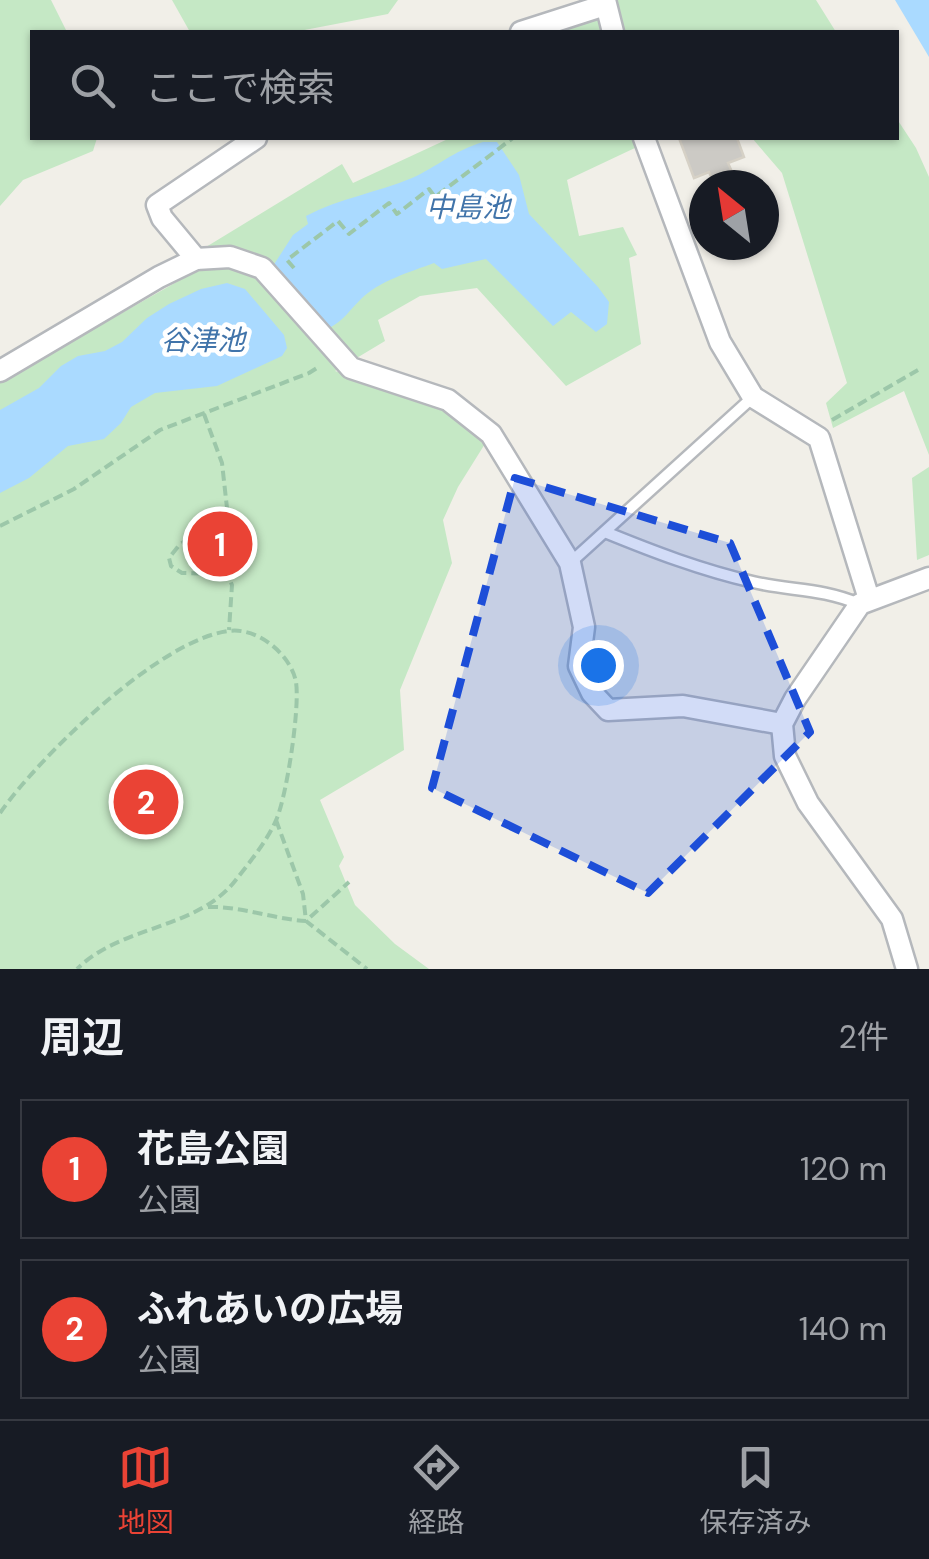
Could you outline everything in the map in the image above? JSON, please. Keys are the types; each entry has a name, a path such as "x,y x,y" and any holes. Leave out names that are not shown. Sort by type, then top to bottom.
{"street":[{"path":"528,30 605,2 612,30"},
{"path":"196,259 162,218 158,206 253,140"},
{"path":"645,140 720,342 753,398 819,438 864,602"},
{"path":"0,370 196,259 230,257 262,268 350,368 448,400 491,434 570,563 584,627 579,666 592,693 608,710 683,706 782,724"},
{"path":"907,969 892,918 808,803 785,756 782,724 795,699 864,602 929,578"}],"lane":[{"path":"570,563 753,398"},
{"path":"605,532 694,568 759,584 831,592 864,602"}],"path":[{"path":"297,273 287,260 338,220 349,234 389,203 398,214 429,190 435,197 510,140"},
{"path":"0,526 74,489 160,430 309,374 338,354"},
{"path":"819,438 834,417 918,370"},
{"path":"204,414 222,463 228,517 180,544 169,558 171,566 182,573 227,574 232,585 230,630"},
{"path":"0,813 42,760 92,712 198,641 230,630 265,640 290,664 296,682 286,777 276,820 233,884 203,907 129,936 99,951 77,969"},
{"path":"276,820 303,894 306,921"},
{"path":"306,921 349,882"},
{"path":"203,907 235,906 306,921 367,969"}],"highlighted area":[{"path":"515,478 730,543 810,732 648,893 432,788"}],"green space":[{"path":"0,0 51,0 66,30 30,30 30,140 96,140 93,151 23,180 0,206"},
{"path":"172,0 398,0 388,14 304,30 189,30"},
{"path":"617,0 816,0 835,30 544,30"},
{"path":"899,122 916,148 929,177 929,455 904,391 833,428 826,403 847,383 782,173 754,140 899,140"},
{"path":"446,140 635,140 637,147 567,180 579,236 623,227 637,255 629,258 641,344 566,386 477,288 420,296 378,320 385,341 335,371 445,406 488,439 443,520 452,563 400,690 404,750 320,800 344,857 339,866 355,905 395,944 429,969 0,969 0,382 189,275 206,247 342,164 353,183"},
{"path":"929,467 929,555 917,560 912,478"}],"water":[{"path":"895,0 929,0 929,57"},
{"name":"中島池","path":"483,142 497,142 519,175 529,214 609,302 607,324 596,332 571,312 553,326 486,259 442,269 434,263 395,278 368,293 324,331 273,266 293,235 308,224 306,216 412,178"},
{"name":"谷津池","path":"227,283 245,289 284,335 287,348 282,356 217,386 155,393 131,407 104,439 68,446 29,478 0,493 0,410 39,388 61,366 78,356 105,351 122,342 169,304 201,289"}],"building":[{"path":"680,140 738,140 744,157 728,163 731,170 691,170"}],"place":[{"name":"花島公園","path":"220,544"},
{"name":"ふれあいの広場","path":"146,802"}]}
